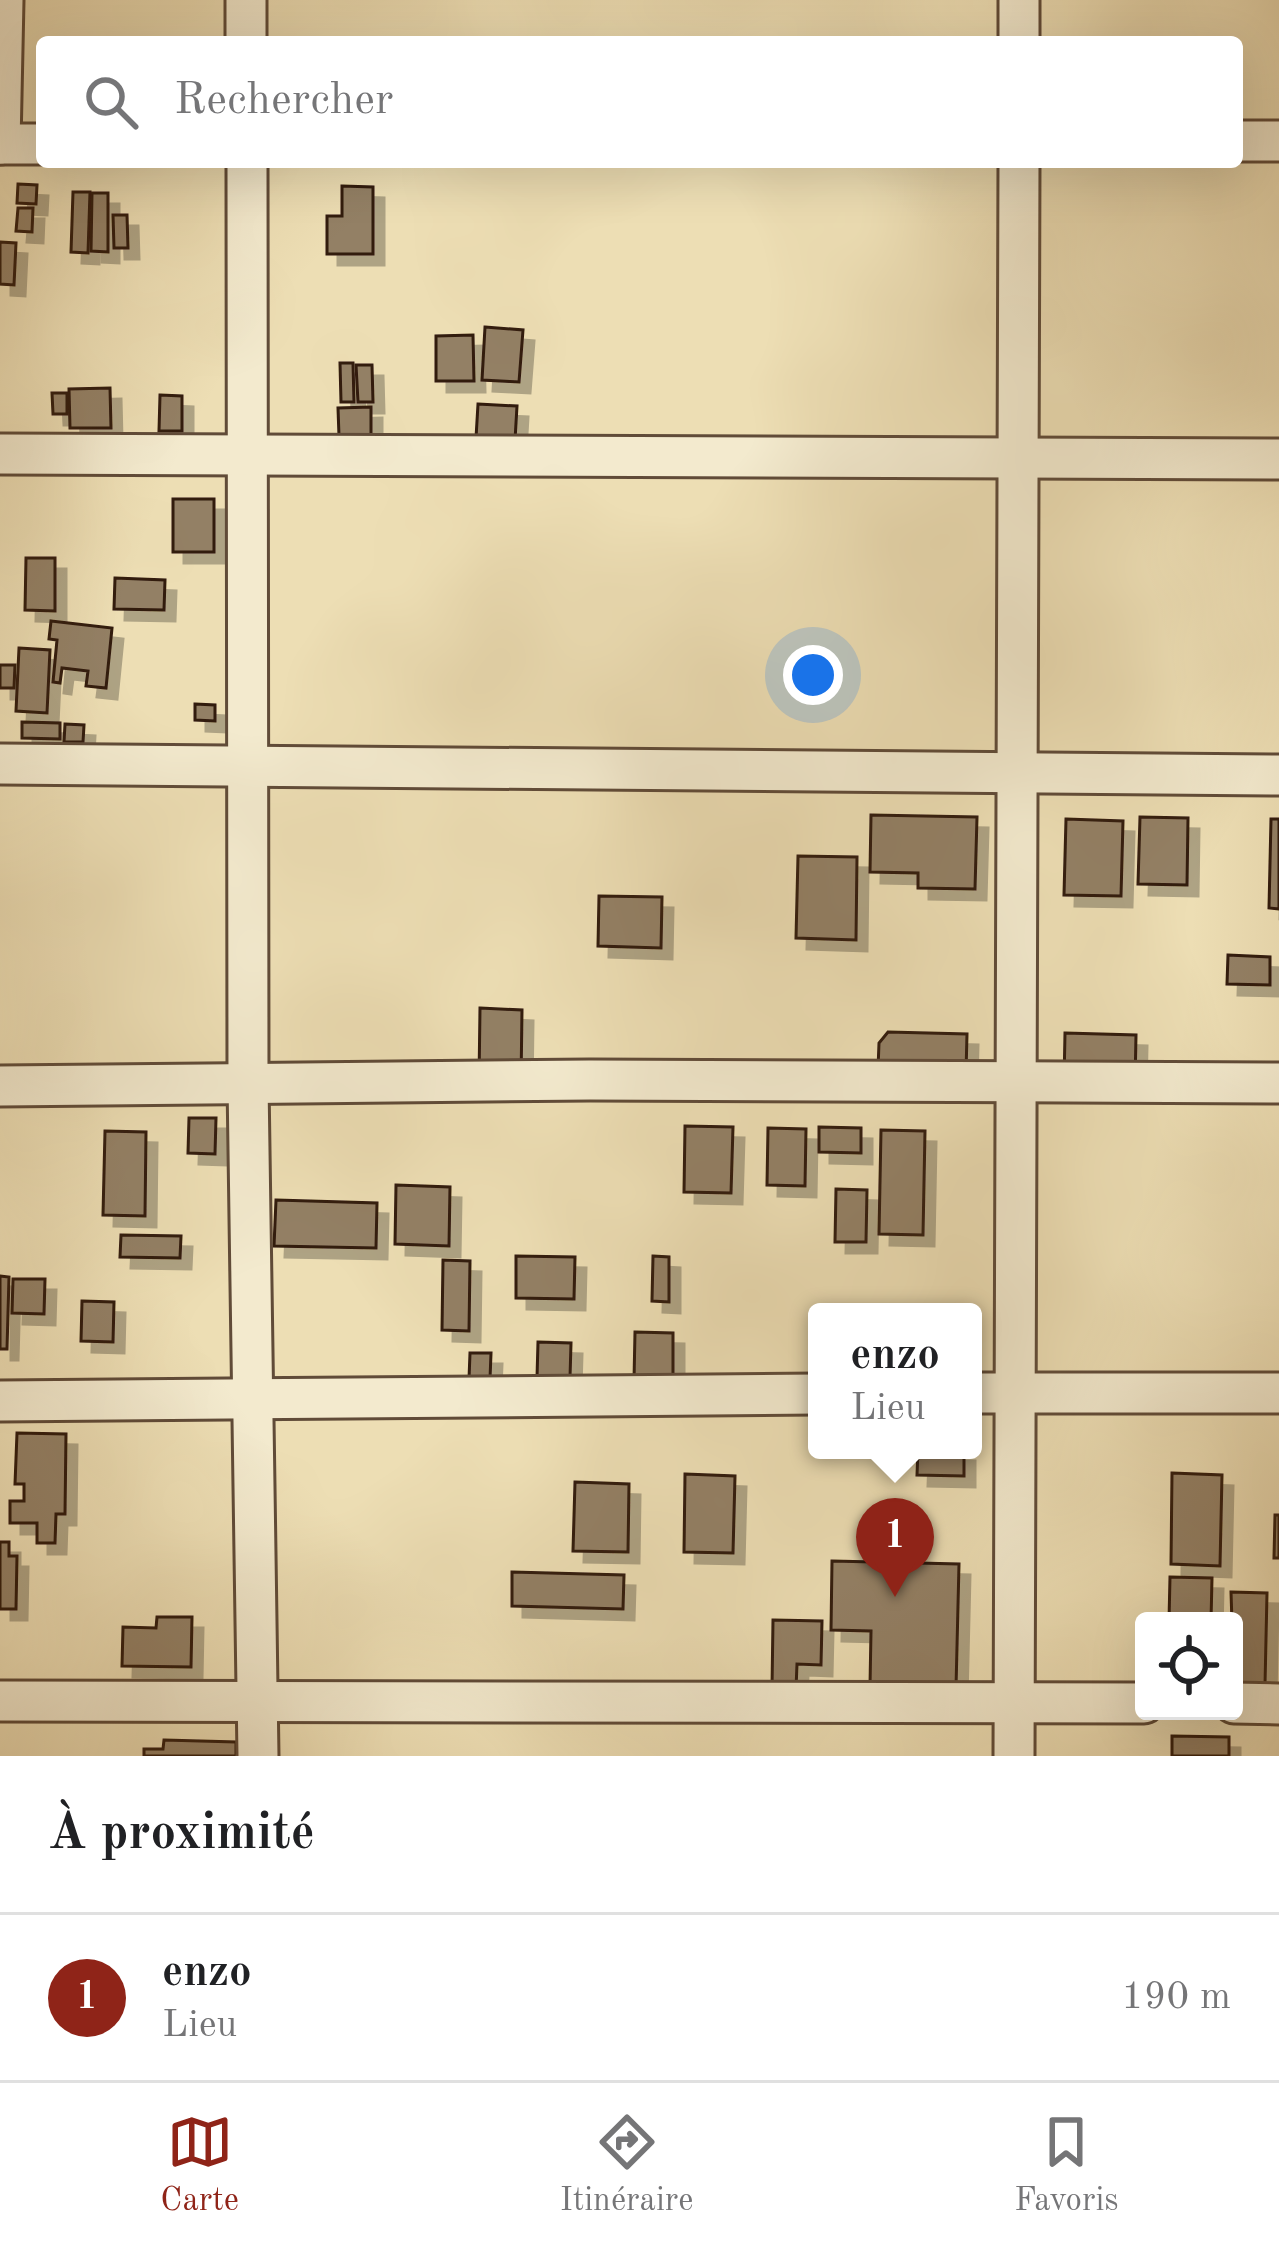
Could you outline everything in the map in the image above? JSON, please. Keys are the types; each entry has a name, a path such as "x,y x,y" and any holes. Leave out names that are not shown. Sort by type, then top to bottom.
{"street":[{"path":"2,0 0,144 36,144"},
{"path":"246,0 246,36"},
{"path":"1019,0 1019,36"},
{"path":"1243,141 1279,141"},
{"path":"247,168 248,1083 258,1756"},
{"path":"1014,1756 1019,168"},
{"path":"0,454 1279,459"},
{"path":"0,764 1279,775"},
{"path":"0,1086 1279,1083"},
{"path":"982,1394 1279,1393"},
{"path":"0,1401 808,1394"},
{"path":"0,1701 258,1705 1135,1702"},
{"path":"1243,1703 1279,1704"}],"building":[{"path":"18,184 37,185 36,204 17,203"},
{"path":"342,186 373,187 373,254 327,254 327,216 342,216"},
{"path":"73,192 90,192 88,253 71,252"},
{"path":"92,193 108,193 108,252 91,251"},
{"path":"18,208 33,208 32,232 16,231"},
{"path":"113,215 127,215 128,248 114,248"},
{"path":"0,242 16,243 14,285 0,284"},
{"path":"485,327 523,330 519,382 482,380"},
{"path":"473,335 474,381 436,381 436,336"},
{"path":"340,363 353,363 354,402 341,402"},
{"path":"356,365 372,365 373,402 358,402"},
{"path":"110,388 111,428 70,428 69,389"},
{"path":"52,393 67,393 67,414 53,414"},
{"path":"160,395 182,396 182,431 159,431"},
{"path":"478,404 517,406 515,440 476,438"},
{"path":"371,407 371,435 339,436 338,408"},
{"path":"173,499 214,499 214,552 173,552"},
{"path":"26,558 55,558 55,611 25,610"},
{"path":"115,578 165,580 164,610 114,609"},
{"path":"51,621 112,628 106,688 86,686 88,671 62,668 60,683 53,682 57,640 49,639"},
{"path":"19,648 50,650 47,713 16,711"},
{"path":"0,665 15,665 14,688 0,688"},
{"path":"195,704 215,705 215,721 195,720"},
{"path":"22,722 60,723 60,739 22,738"},
{"path":"65,724 84,725 83,742 64,742"},
{"path":"871,815 977,817 975,889 918,888 918,873 870,872"},
{"path":"1140,817 1188,818 1187,885 1138,884"},
{"path":"1066,819 1123,821 1121,896 1064,895"},
{"path":"1271,819 1279,819 1279,909 1269,908"},
{"path":"798,856 857,857 856,940 796,938"},
{"path":"599,896 662,897 661,948 598,946"},
{"path":"1228,955 1270,957 1270,985 1227,984"},
{"path":"480,1008 522,1010 521,1082 479,1081"},
{"path":"888,1032 967,1034 966,1072 878,1069 879,1043"},
{"path":"1065,1033 1136,1035 1135,1085 1064,1083"},
{"path":"189,1118 216,1118 215,1154 188,1153"},
{"path":"685,1126 733,1127 731,1193 684,1192"},
{"path":"819,1127 861,1128 861,1153 819,1152"},
{"path":"768,1128 806,1129 805,1186 767,1185"},
{"path":"881,1130 925,1131 923,1235 879,1234"},
{"path":"105,1131 146,1132 145,1216 103,1215"},
{"path":"396,1185 450,1187 449,1246 395,1244"},
{"path":"836,1189 867,1190 866,1242 835,1242"},
{"path":"276,1200 377,1203 376,1248 274,1246"},
{"path":"121,1235 181,1236 180,1258 120,1257"},
{"path":"516,1256 575,1257 574,1299 516,1298"},
{"path":"653,1256 669,1257 669,1302 652,1301"},
{"path":"443,1260 470,1261 469,1331 442,1330"},
{"path":"0,1276 9,1277 7,1349 0,1349"},
{"path":"13,1279 45,1279 44,1314 12,1313"},
{"path":"82,1301 114,1302 113,1342 81,1341"},
{"path":"635,1332 673,1333 673,1381 634,1380"},
{"path":"538,1342 571,1343 570,1378 537,1378"},
{"path":"470,1353 491,1353 490,1379 469,1379"},
{"path":"17,1433 66,1434 65,1514 56,1514 55,1543 37,1543 37,1523 10,1523 10,1501 24,1501 24,1484 15,1484"},
{"path":"918,1459 964,1459 964,1476 917,1475"},
{"path":"1172,1473 1222,1475 1220,1566 1171,1564"},
{"path":"685,1474 735,1476 733,1553 684,1552"},
{"path":"575,1482 629,1484 628,1552 573,1551"},
{"path":"1275,1515 1279,1515 1279,1558 1274,1558"},
{"path":"0,1542 9,1542 9,1556 17,1556 16,1609 0,1609"},
{"path":"832,1561 959,1564 956,1688 870,1686 871,1631 831,1630"},
{"path":"512,1572 624,1575 623,1609 512,1606"},
{"path":"1170,1577 1212,1578 1211,1612 1169,1612"},
{"path":"1231,1592 1267,1593 1265,1685 1243,1685 1243,1612 1232,1612"},
{"path":"157,1617 192,1617 191,1667 122,1666 123,1627 156,1628"},
{"path":"773,1620 822,1621 821,1665 797,1664 796,1689 772,1688"},
{"path":"1172,1736 1229,1737 1229,1756 1172,1756"},
{"path":"164,1740 236,1742 236,1756 144,1756 144,1749 163,1749"}],"place":[{"name":"enzo","path":"895,1597"}]}
